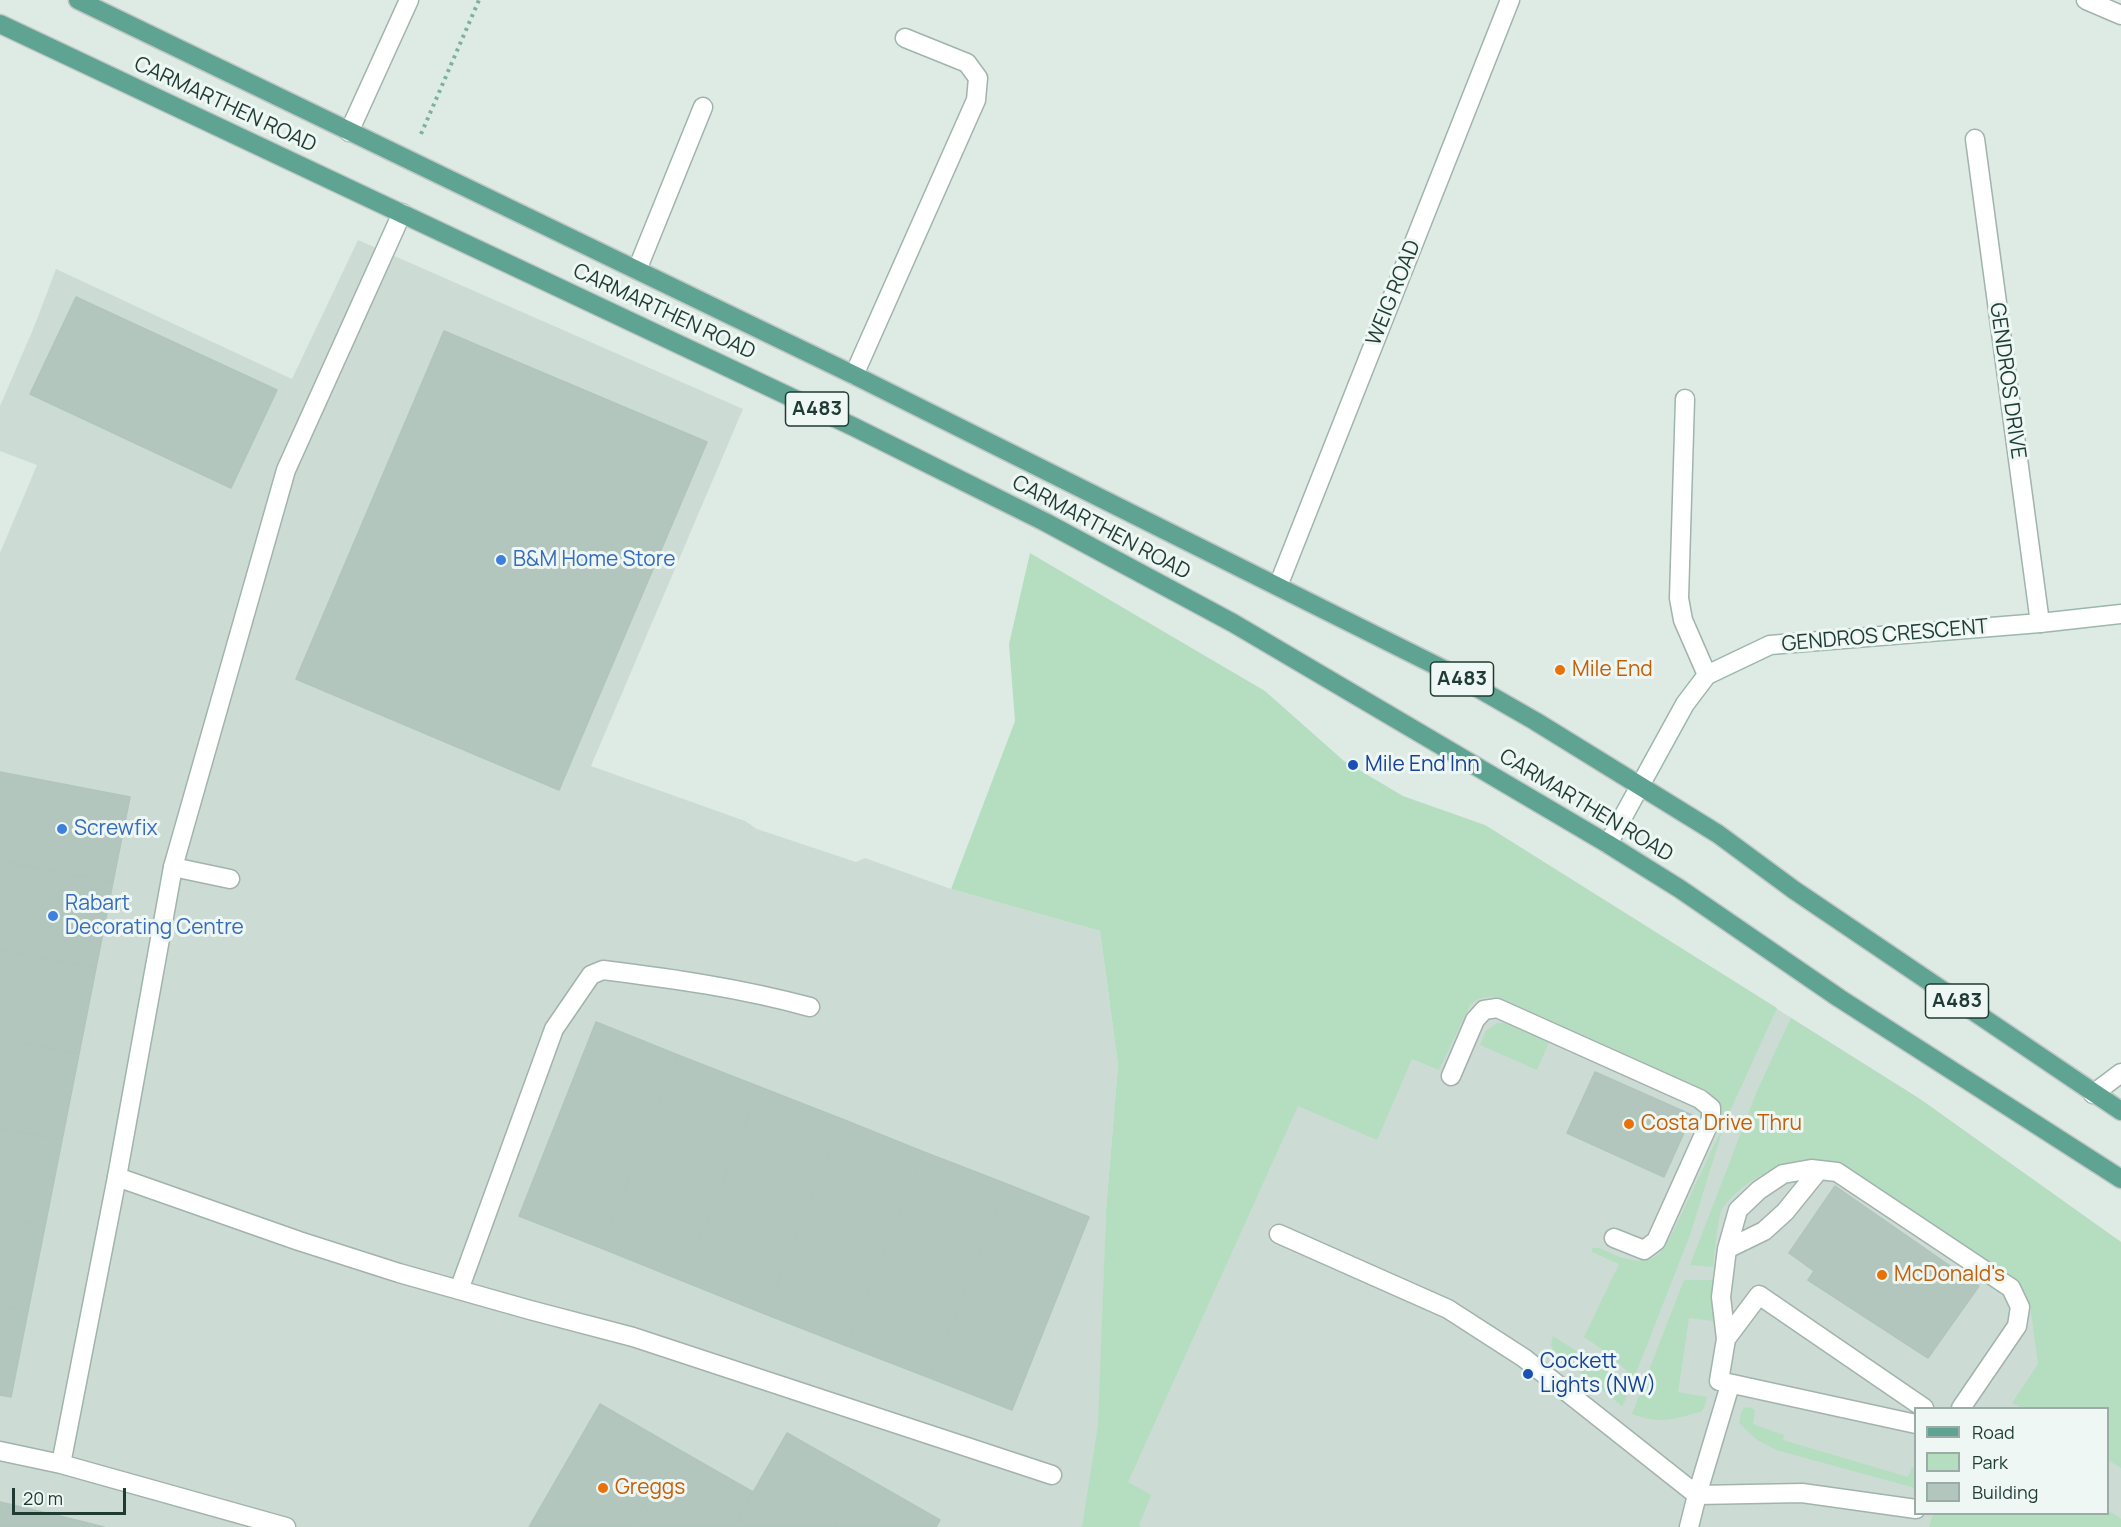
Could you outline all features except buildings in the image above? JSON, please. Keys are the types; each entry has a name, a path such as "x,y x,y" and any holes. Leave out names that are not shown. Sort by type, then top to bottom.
{"main road":[{"name":"CARMARTHEN ROAD","path":"78,0 854,375 1453,674 1535,721 1718,834 1794,890 2121,1111"},
{"name":"CARMARTHEN ROAD","path":"0,24 854,427 1045,522 1233,624 1608,844 1680,889 1839,998 2121,1179"}],"street":[{"path":"349,132 409,0"},
{"name":"WEIG ROAD","path":"1278,586 1510,0"},
{"path":"2086,0 2121,15"},
{"path":"854,375 976,100 978,78 967,63 904,38"},
{"path":"637,270 703,108"},
{"name":"GENDROS DRIVE","path":"1975,138 2040,624"},
{"path":"61,1464 117,1177 173,867 286,470 402,213"},
{"path":"1685,399 1679,598 1683,620 1707,675"},
{"name":"GENDROS CRESCENT","path":"1608,844 1685,704 1707,675 1770,645 2040,624 2121,614"},
{"path":"173,867 230,879"},
{"path":"459,1290 554,1029 591,975 603,970 687,980 756,993 810,1007"},
{"path":"1454,1069 1475,1020 1484,1010 1497,1008 1700,1099 1711,1108 1711,1119 1656,1241 1644,1250 1614,1238"},
{"path":"2093,1094 2121,1073"},
{"path":"1914,1424 1719,1381 1726,1339 1721,1297 1727,1249 1738,1210 1759,1190 1783,1174 1811,1169 1837,1172 2011,1288 2020,1307 2017,1326 1962,1407"},
{"path":"1727,1249 1764,1231 1785,1212 1819,1170"},
{"path":"117,1177 299,1241 459,1290 633,1337 1052,1475"},
{"path":"1279,1234 1448,1309 1524,1358 1697,1495 1802,1493 1914,1509"},
{"path":"1726,1339 1759,1295 1923,1407"},
{"path":"1689,1527 1730,1384"},
{"path":"0,1451 61,1464 284,1527"}],"path":[{"path":"410,159 479,0"}],"shaded area":[{"path":"358,240 743,409 591,766 745,821 757,829 856,862 865,858 951,889 1100,931 1118,1065 1106,1210 1099,1423 1263,1087 1485,825 1920,1099 2121,1242 2121,1527 0,1527 0,553 37,465 0,451 0,406 56,269 292,379"}],"green space":[{"path":"1030,553 1265,691 1344,761 1403,796 1485,825 1777,1008 1725,1122 1718,1102 1706,1090 1498,997 1480,999 1470,1005 1439,1070 1412,1059 1377,1140 1298,1106 1128,1482 1151,1495 1139,1525 1141,1527 1082,1527 1098,1425 1106,1210 1118,1065 1100,931 951,889 1015,721 1009,644"},
{"path":"1791,1018 1920,1099 2121,1242 2121,1468 2109,1461 2109,1407 2020,1407 2012,1403 2038,1364 2030,1305 2025,1292 2016,1281 1841,1164 1813,1159 1793,1162 1748,1183 1723,1208 1713,1267 1690,1265 1757,1091"},
{"path":"1497,1023 1505,1023 1549,1042 1537,1070 1480,1045 1486,1031"},
{"path":"1725,1122 1690,1235 1634,1378 1609,1354 1584,1337 1619,1264 1592,1252 1592,1248 1599,1248 1622,1258 1638,1261 1651,1259 1659,1254 1672,1234"},
{"path":"1684,1280 1713,1280 1713,1321 1689,1318 1678,1392 1707,1397 1704,1407 1701,1412 1666,1420 1632,1414"},
{"path":"1553,1336 1623,1381 1627,1393 1622,1406 1553,1350 1551,1345"},
{"path":"1750,1407 1755,1410 1753,1424 1784,1435 1783,1440 1908,1477 1912,1467 1914,1468 1914,1488 1776,1450 1757,1440 1739,1423 1744,1408"},
{"path":"2109,1511 2121,1519 2121,1527 1929,1527 1933,1515 2109,1515"}],"place":[{"name":"B&M Home Store","path":"501,560"},
{"name":"Mile End","path":"1560,670"},
{"name":"Mile End Inn","path":"1353,765"},
{"name":"Screwfix","path":"62,829"},
{"name":"Rabart Decorating Centre","path":"53,916"},
{"name":"Costa Drive Thru","path":"1629,1124"},
{"name":"McDonald's","path":"1882,1275"},
{"name":"Cockett Lights (NW)","path":"1528,1374"},
{"name":"Greggs","path":"603,1488"}]}
